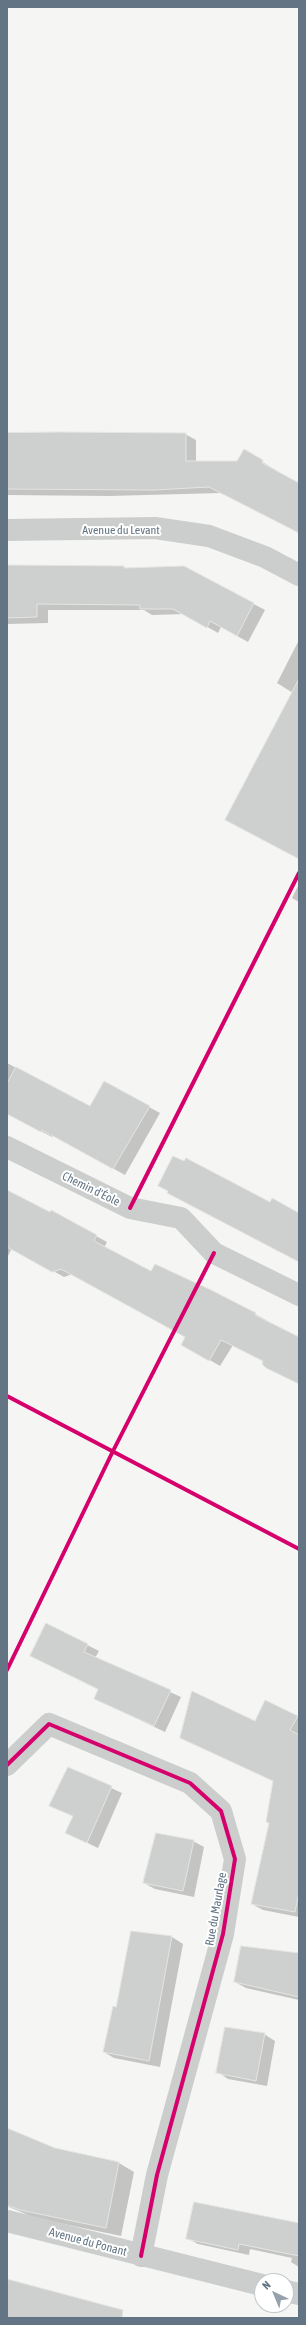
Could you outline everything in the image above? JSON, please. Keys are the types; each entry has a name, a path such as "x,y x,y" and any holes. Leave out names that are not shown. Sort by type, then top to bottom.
{"street":[{"name":"Avenue du Levant","path":"7,530 155,528 209,536 265,558 299,575"},
{"name":"Chemin d'Éole","path":"7,1147 130,1208 181,1218 214,1253 299,1295"},
{"name":"Rue du Maurlage","path":"7,1765 49,1724 190,1783 221,1811 235,1859 223,1934 157,2175 141,2256"},
{"name":"Avenue du Ponant","path":"7,2221 254,2284"}],"building":[{"path":"7,433 186,433 186,461 237,461 244,449 263,460 262,463 299,483 299,533 209,487 154,490 7,489"},
{"path":"7,565 124,566 124,568 184,566 254,603 237,636 210,621 207,628 173,609 140,609 140,605 37,604 37,617 7,618"},
{"path":"299,679 299,859 225,820"},
{"path":"16,1067 90,1106 104,1081 150,1106 113,1169 42,1130 41,1132 7,1114 7,1084"},
{"path":"173,1156 184,1161 186,1158 270,1202 272,1198 299,1213 299,1262 167,1193 168,1191 158,1186"},
{"path":"7,1190 50,1212 51,1210 97,1235 94,1241 151,1271 155,1264 211,1290 256,1313 255,1315 299,1337 299,1384 266,1368 262,1364 263,1361 221,1340 209,1361 181,1345 185,1337 61,1269 52,1272 7,1247"},
{"path":"46,1623 88,1644 84,1652 171,1690 154,1726 94,1699 98,1689 30,1656"},
{"path":"192,1691 255,1721 265,1700 298,1716 290,1730 299,1735 299,1892 295,1912 251,1904 269,1823 266,1822 273,1781 180,1738"},
{"path":"68,1767 112,1786 87,1843 65,1833 73,1816 49,1806"},
{"path":"156,1833 194,1840 183,1891 143,1883"},
{"path":"131,1931 172,1936 149,2061 103,2052 113,2006 116,2007"},
{"path":"241,1946 299,1953 299,1997 234,1982"},
{"path":"225,2027 265,2033 256,2081 216,2073"},
{"path":"7,2128 55,2148 119,2162 106,2228 20,2210 7,2205"},
{"path":"194,2202 299,2223 299,2256 239,2244 238,2250 186,2239"},
{"path":"7,2279 123,2310 122,2318 7,2318"}],"cycle path":[{"path":"130,1208 299,873"},
{"path":"7,1670 113,1451 214,1253"},
{"path":"7,1396 299,1549"},
{"path":"7,1765 49,1724 190,1783 221,1811 235,1859 223,1934 157,2175 141,2256"}]}
